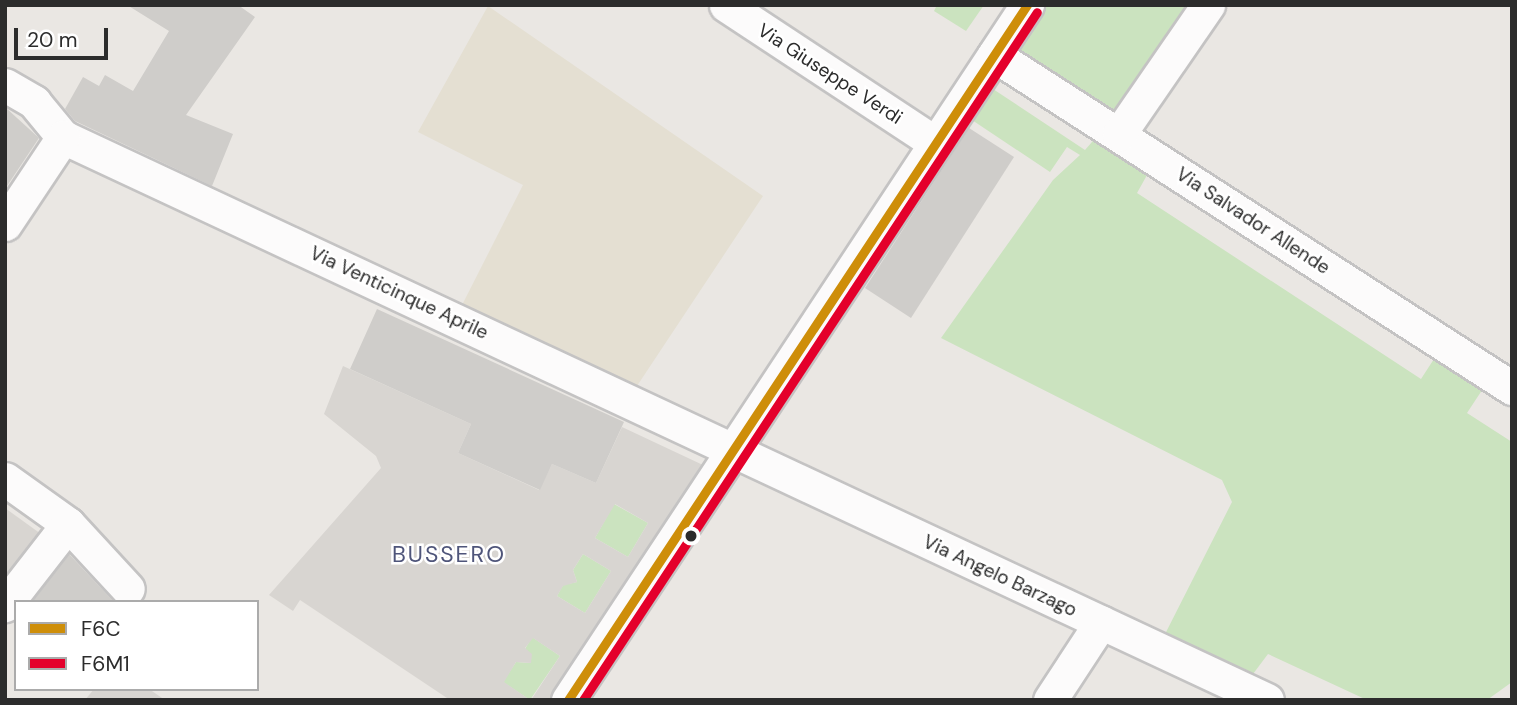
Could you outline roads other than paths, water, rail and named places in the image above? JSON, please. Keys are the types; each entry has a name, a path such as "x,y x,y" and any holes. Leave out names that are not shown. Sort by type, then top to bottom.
{"street":[{"name":"Via Giuseppe Verdi","path":"726,5 934,143"},
{"path":"568,700 1027,5"},
{"path":"1119,134 1208,5"},
{"name":"Via Salvador Allende","path":"994,55 1512,388"},
{"path":"5,85 34,103 63,137 5,224"},
{"name":"Via Venticinque Aprile","path":"63,137 734,452"},
{"name":"Via Angelo Barzago","path":"734,452 1267,700"},
{"path":"5,479 68,524 128,589"},
{"path":"5,605 68,524"},
{"path":"1050,700 1101,622"}],"district":[{"name":"BUSSERO","path":"449,554"}]}
